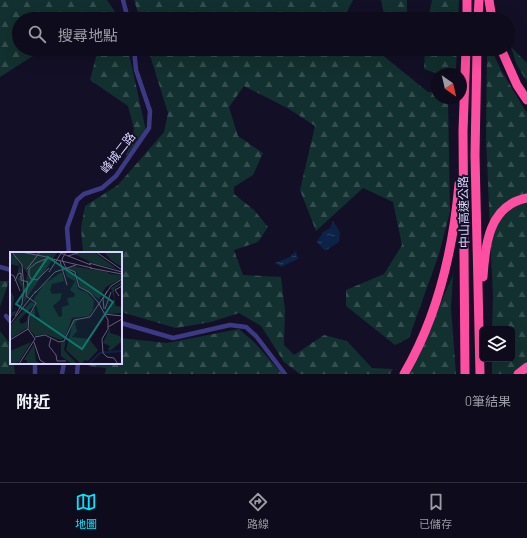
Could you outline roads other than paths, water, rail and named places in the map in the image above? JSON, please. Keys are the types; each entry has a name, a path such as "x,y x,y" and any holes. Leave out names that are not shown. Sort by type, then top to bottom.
{"highway":[{"path":"467,0 467,12"},
{"path":"478,12 479,0"},
{"path":"489,0 491,12"},
{"name":"中山高速公路","path":"465,374 463,131 466,56"},
{"name":"中山高速公路","path":"477,56 475,155 480,374"},
{"path":"504,56 517,85 527,100"},
{"path":"404,374 420,343 439,294 450,257 456,215 463,131"},
{"path":"479,321 485,249 489,234 500,214 517,200 527,198"},
{"path":"518,374 527,367"}],"street":[{"path":"123,0 126,12"},
{"name":"峰城二路","path":"69,252 68,228 77,200 84,194 102,188 116,176 149,128 150,111 136,70 135,56"},
{"path":"0,266 10,270"},
{"path":"6,316 10,321"},
{"path":"122,323 173,338 230,325 246,327 256,336 285,374"},
{"path":"35,374 36,364"},
{"path":"62,374 64,364"},
{"path":"77,374 78,364"}],"water":[{"path":"333,221 340,232 339,242 325,251 317,242 323,232 330,228"},
{"path":"296,251 298,259 281,267 275,263 290,257"}]}
